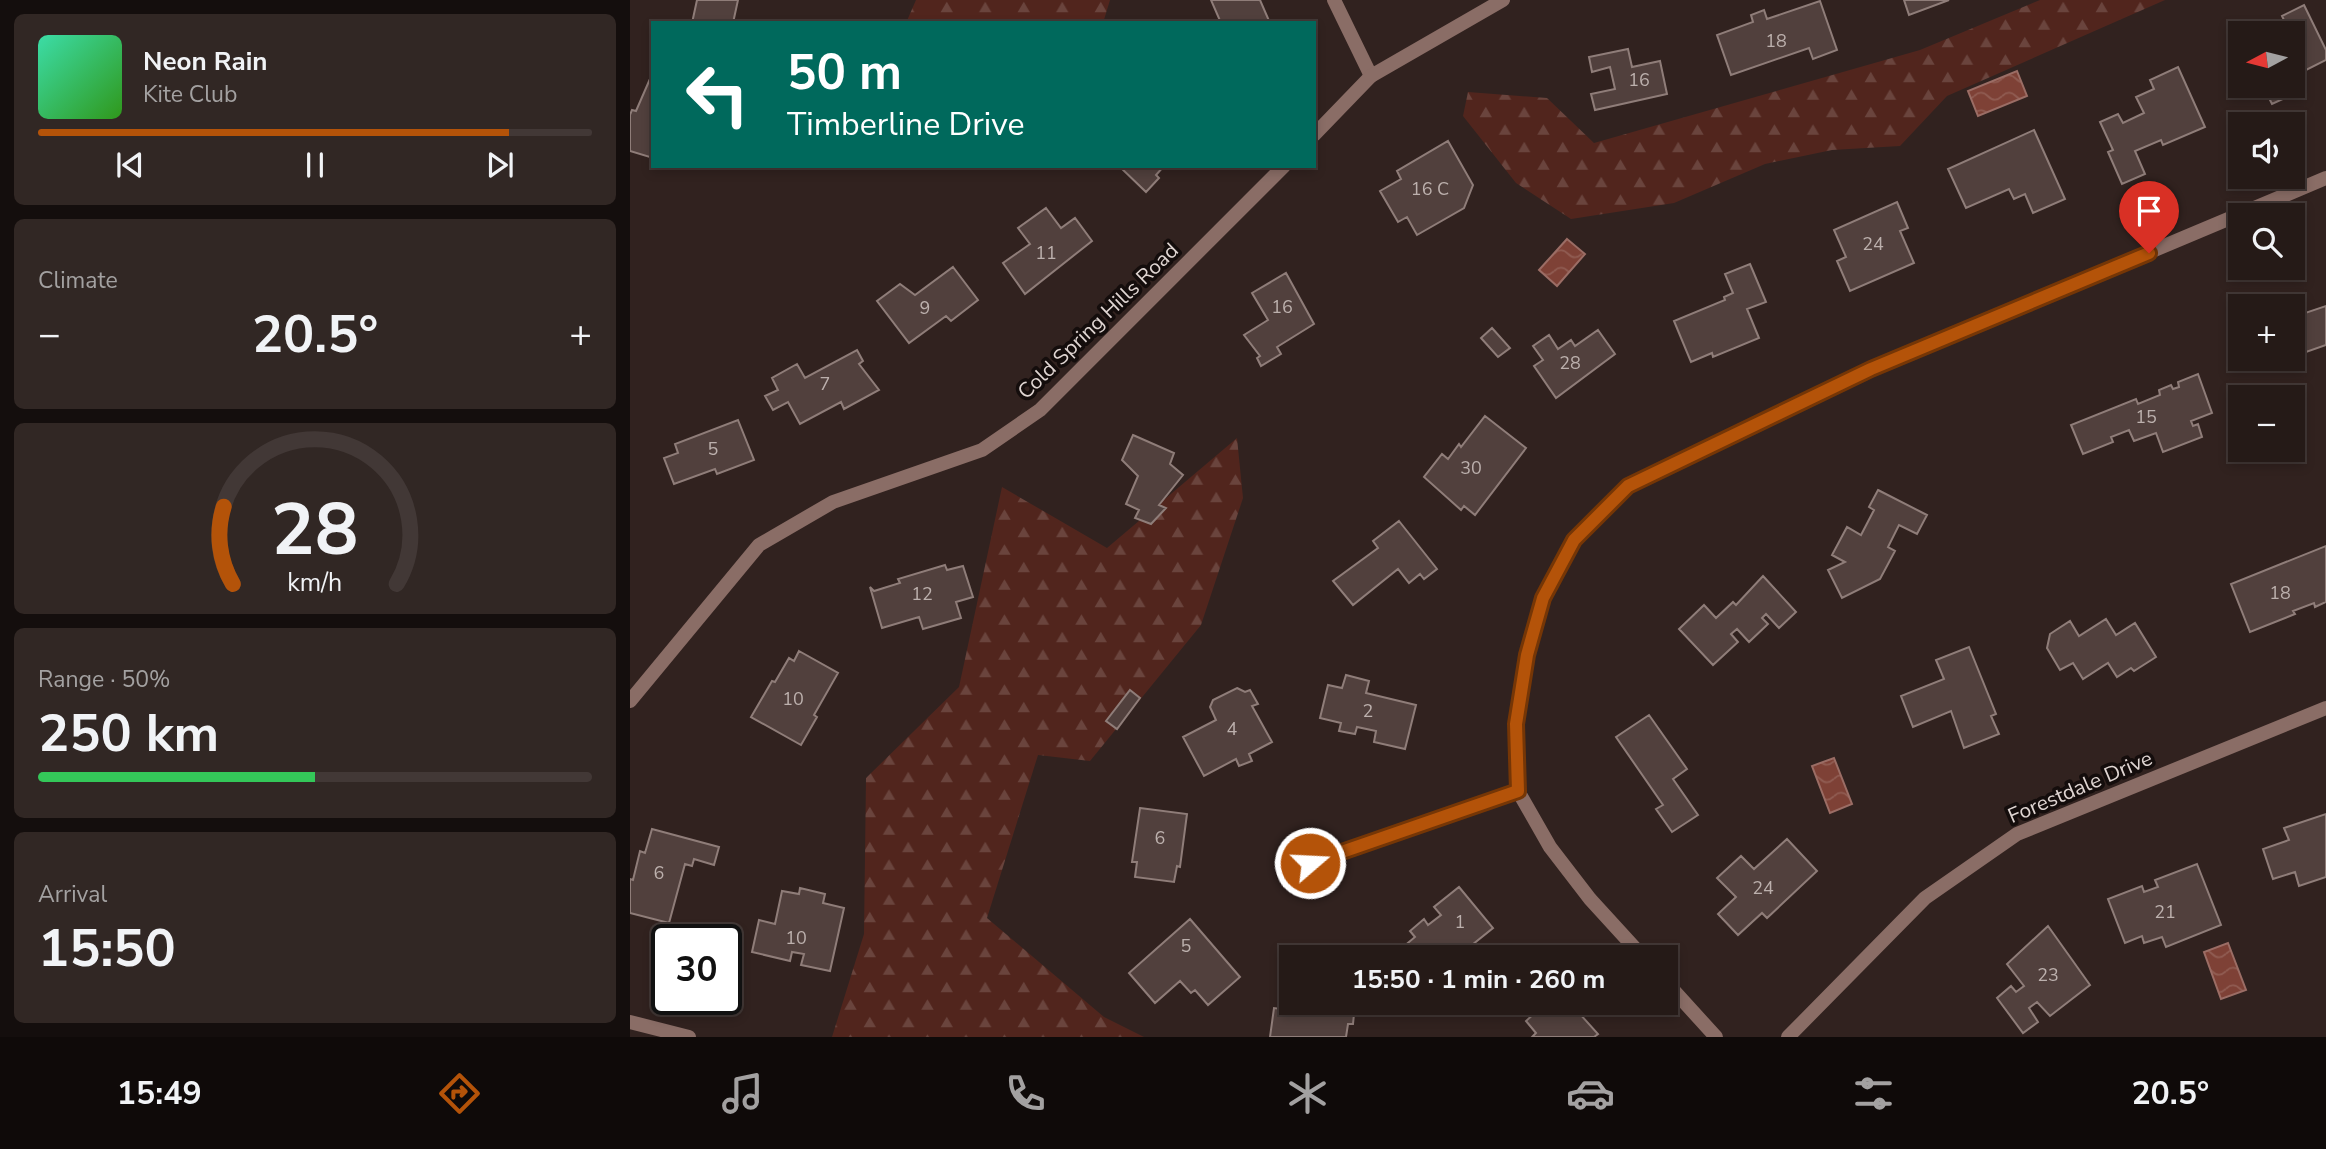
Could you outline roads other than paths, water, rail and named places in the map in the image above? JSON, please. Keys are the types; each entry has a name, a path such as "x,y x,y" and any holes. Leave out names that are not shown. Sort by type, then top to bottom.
{"street":[{"path":"1334,0 1371,76"},
{"path":"1316,133 1371,76 1503,0"},
{"name":"Cold Spring Hills Road","path":"630,701 759,545 832,502 982,450 1040,410 1282,168"},
{"path":"1632,945 1590,899 1550,847 1518,791 1516,724 1527,655 1543,598 1574,540 1628,486 1871,369 2326,178"},
{"name":"Forestdale Drive","path":"1788,1037 1925,898 2017,834 2326,708"},
{"path":"1310,863 1518,791"},
{"path":"1678,995 1716,1037"},
{"path":"630,1023 689,1037"}],"water":[{"path":"2017,71 2027,96 1978,116 1968,91"},
{"path":"1567,239 1585,254 1557,286 1539,270"},
{"path":"1834,758 1852,804 1830,813 1812,766"},
{"path":"2228,943 2246,990 2221,999 2204,952"}]}
